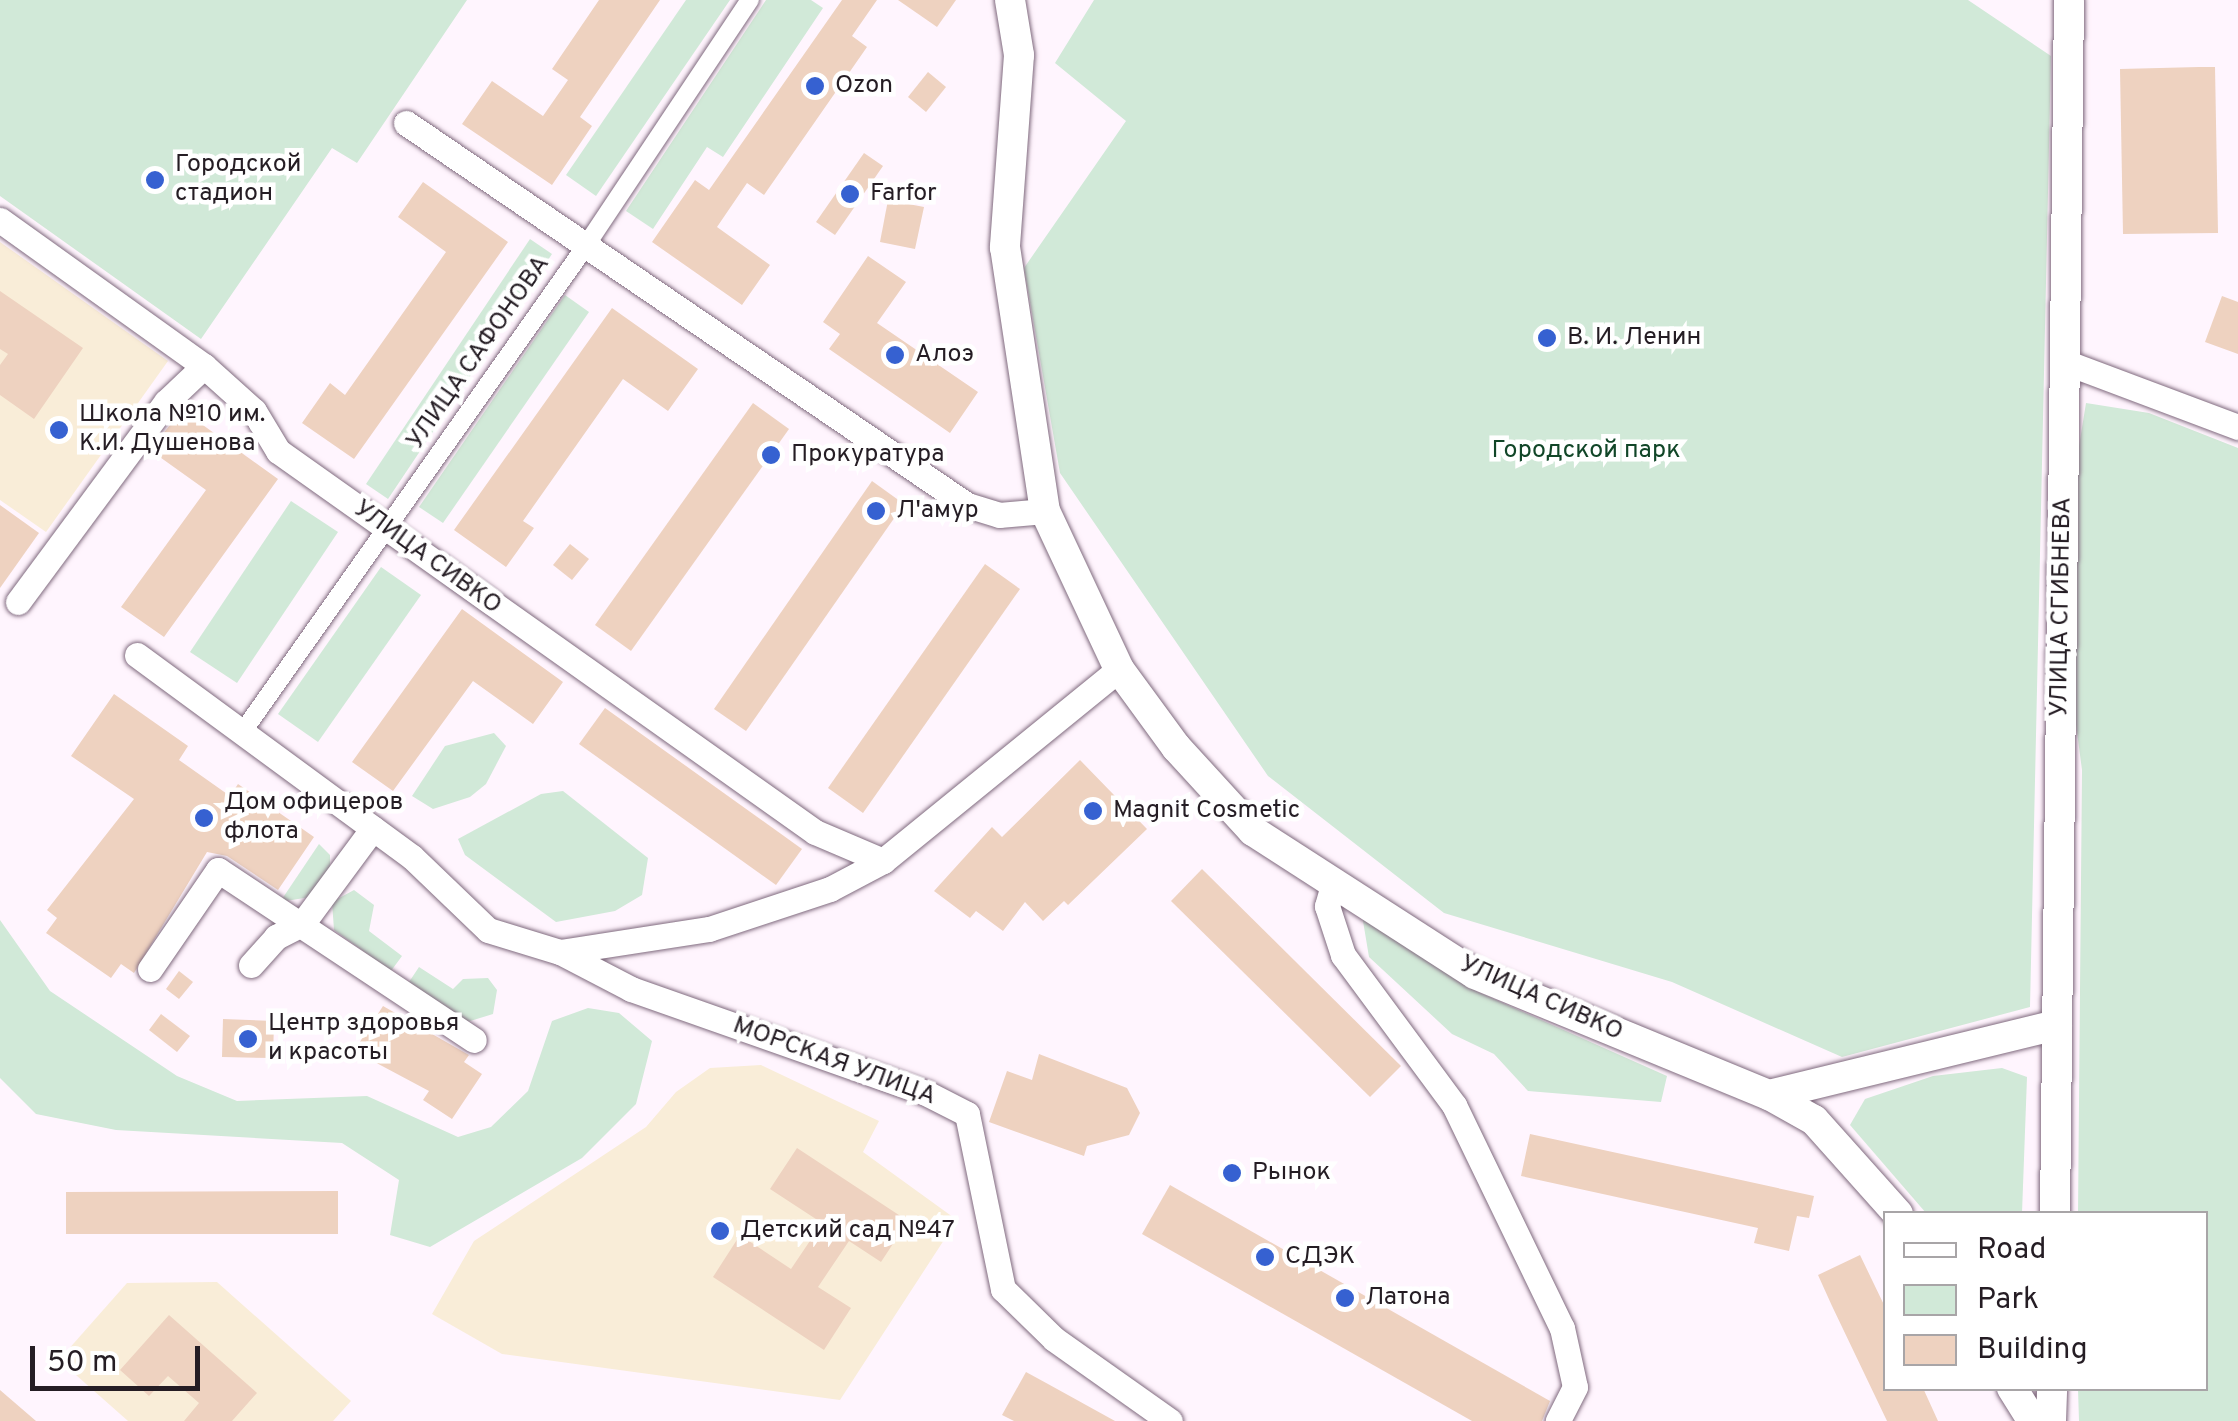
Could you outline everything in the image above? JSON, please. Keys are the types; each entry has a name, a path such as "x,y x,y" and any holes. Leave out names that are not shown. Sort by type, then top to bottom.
{"street":[{"name":"УЛИЦА САФОНОВА","path":"244,730 583,250 750,0"},
{"name":"УЛИЦА СИВКО","path":"1010,0 1019,55 1005,247 1045,511 1119,669 1176,747 1253,831 1475,974 1769,1096 1814,1120 1895,1211"},
{"name":"УЛИЦА СГИБНЕВА","path":"2054,1211 2069,0"},
{"path":"406,123 583,250 967,505 999,515 1045,511"},
{"name":"УЛИЦА СИВКО","path":"0,220 204,366 254,411 278,451 816,832 883,861"},
{"path":"2065,362 2238,427"},
{"path":"18,602 166,402 204,366"},
{"path":"137,655 412,857 488,930 560,952 709,930 814,895 883,861 1119,669"},
{"path":"251,965 276,937 302,924 372,828"},
{"path":"150,969 218,870 474,1040"},
{"path":"1333,885 1327,906 1344,955 1454,1105 1562,1328 1575,1387 1558,1421"},
{"name":"МОРСКАЯ УЛИЦА","path":"560,952 631,989 926,1093 967,1114 1003,1289 1054,1339 1170,1421"},
{"path":"1769,1096 2057,1025"},
{"path":"2014,1391 2033,1421"},
{"path":"2051,1421 2052,1391"}],"shaded area":[{"name":"Школа №10 им. К.И. Душенова","path":"0,242 168,361 46,532 0,500"},
{"name":"Детский сад №47","path":"761,1065 879,1121 863,1152 957,1220 840,1400 502,1354 432,1314 474,1241 646,1127 676,1092 710,1068"},
{"path":"217,1282 351,1401 333,1421 128,1421 59,1360 127,1283"}],"green space":[{"name":"Городской стадион","path":"0,0 467,0 357,163 332,148 201,339 0,196"},
{"path":"686,0 730,0 596,196 566,175"},
{"path":"766,0 811,0 823,8 723,157 707,147 653,229 626,211"},
{"name":"Городской парк","path":"1094,0 1968,0 2051,56 2030,1007 1842,1057 1672,982 1444,913 1268,776 1060,473 1024,268 1126,121 1055,63"},
{"path":"530,239 552,254 388,499 366,484"},
{"path":"565,295 589,312 443,523 419,507"},
{"path":"2086,403 2149,413 2238,448 2238,1421 2079,1421 2078,1391 2208,1391 2208,1211 2078,1211 2082,770 2074,709 2076,465"},
{"path":"291,501 338,532 237,683 190,652"},
{"path":"381,567 421,595 318,742 278,714"},
{"path":"494,733 506,746 486,784 470,797 433,809 412,796 445,746"},
{"path":"563,791 648,858 642,895 615,911 556,922 465,855 458,839 541,794"},
{"path":"319,844 330,855 330,875 316,896 280,902"},
{"path":"354,890 374,905 369,931 402,956 391,971 334,930 332,902"},
{"path":"1362,915 1476,991 1667,1076 1661,1102 1528,1091 1494,1054 1452,1034 1369,957"},
{"path":"0,920 50,991 177,1076 237,1101 367,1096 458,1137 491,1127 528,1091 552,1021 588,1008 619,1013 652,1041 636,1104 582,1158 430,1247 390,1235 399,1180 342,1143 116,1130 36,1114 0,1078"},
{"path":"419,967 453,989 463,979 488,978 497,990 493,1014 467,1022 409,982"},
{"path":"2002,1068 2027,1077 2022,1211 1924,1211 1850,1125 1865,1099 1933,1076"}],"building":[{"path":"599,0 660,0 580,117 592,126 552,185 462,124 492,81 543,116 568,80 552,69"},
{"path":"842,0 877,0 852,36 867,47 764,195 747,183 717,227 770,265 742,305 652,242 695,180 709,190"},
{"path":"898,0 956,0 937,27"},
{"path":"2215,67 2218,233 2123,234 2120,69"},
{"path":"928,72 946,87 926,112 908,97"},
{"path":"864,153 883,166 835,235 816,222"},
{"path":"423,182 508,242 354,459 302,423 330,383 345,395 446,252 398,217"},
{"path":"888,200 924,207 915,249 880,242"},
{"path":"868,256 906,282 877,323 978,392 950,433 829,349 840,334 823,322"},
{"path":"0,291 83,348 34,419 0,395 0,365 8,354 0,349"},
{"path":"2222,296 2238,302 2238,354 2205,342"},
{"path":"612,308 698,369 668,411 623,379 523,521 534,528 506,567 454,530"},
{"path":"753,403 789,429 631,651 595,625"},
{"path":"182,410 278,479 164,637 121,607 206,490 150,450"},
{"path":"872,481 904,504 746,731 714,709"},
{"path":"0,505 39,533 0,588"},
{"path":"570,544 589,559 572,580 553,565"},
{"path":"985,564 1020,589 863,813 828,788"},
{"path":"462,609 563,682 533,724 473,681 393,791 352,762"},
{"name":"Дом офицеров флота","path":"114,694 188,746 179,760 230,796 238,784 314,837 278,890 227,856 207,852 134,973 121,964 111,978 46,933 57,918 47,910 134,799 71,756"},
{"path":"605,708 802,849 776,885 579,744"},
{"path":"1080,760 1147,829 1068,905 1064,901 1043,921 1025,902 1003,931 976,911 970,918 934,891 992,827 1002,837"},
{"path":"1202,869 1401,1066 1370,1097 1171,901"},
{"path":"179,971 193,982 179,999 166,989"},
{"path":"383,1006 469,1055 464,1062 482,1074 452,1119 423,1100 429,1091 354,1051"},
{"path":"161,1014 190,1036 177,1052 149,1030"},
{"name":"Центр здоровья и красоты","path":"223,1019 274,1021 273,1058 222,1057"},
{"path":"1039,1054 1127,1088 1140,1113 1129,1135 1087,1146 1084,1156 989,1122 1007,1071 1032,1080"},
{"path":"1530,1134 1814,1196 1809,1218 1797,1216 1789,1251 1754,1243 1758,1228 1521,1176"},
{"path":"797,1148 908,1221 881,1262 849,1241 818,1287 851,1308 824,1350 713,1277 740,1235 791,1269 822,1223 770,1189"},
{"path":"1170,1185 1550,1401 1542,1421 1472,1421 1142,1234"},
{"path":"338,1191 338,1234 66,1234 66,1192"},
{"path":"1860,1255 1883,1303 1883,1391 1924,1391 1938,1421 1887,1421 1818,1275"},
{"path":"169,1315 257,1393 232,1421 184,1421 199,1403 168,1376 149,1396 120,1370"},
{"path":"1026,1372 1115,1421 1014,1421 1002,1415"},
{"path":"0,1390 36,1421 0,1421"}],"place":[{"name":"Ozon","path":"815,86"},
{"name":"Городской стадион","path":"155,180"},
{"name":"Farfor","path":"850,194"},
{"name":"В. И. Ленин","path":"1547,338"},
{"name":"Алоэ","path":"895,355"},
{"name":"Школа №10 им. К.И. Душенова","path":"59,430"},
{"name":"Прокуратура","path":"771,455"},
{"name":"Л'амур","path":"876,511"},
{"name":"Magnit Cosmetic","path":"1093,811"},
{"name":"Дом офицеров флота","path":"204,818"},
{"name":"Центр здоровья и красоты","path":"248,1039"},
{"name":"Рынок","path":"1232,1173"},
{"name":"Детский сад №47","path":"720,1231"},
{"name":"СДЭК","path":"1265,1257"},
{"name":"Латона","path":"1345,1298"}]}
